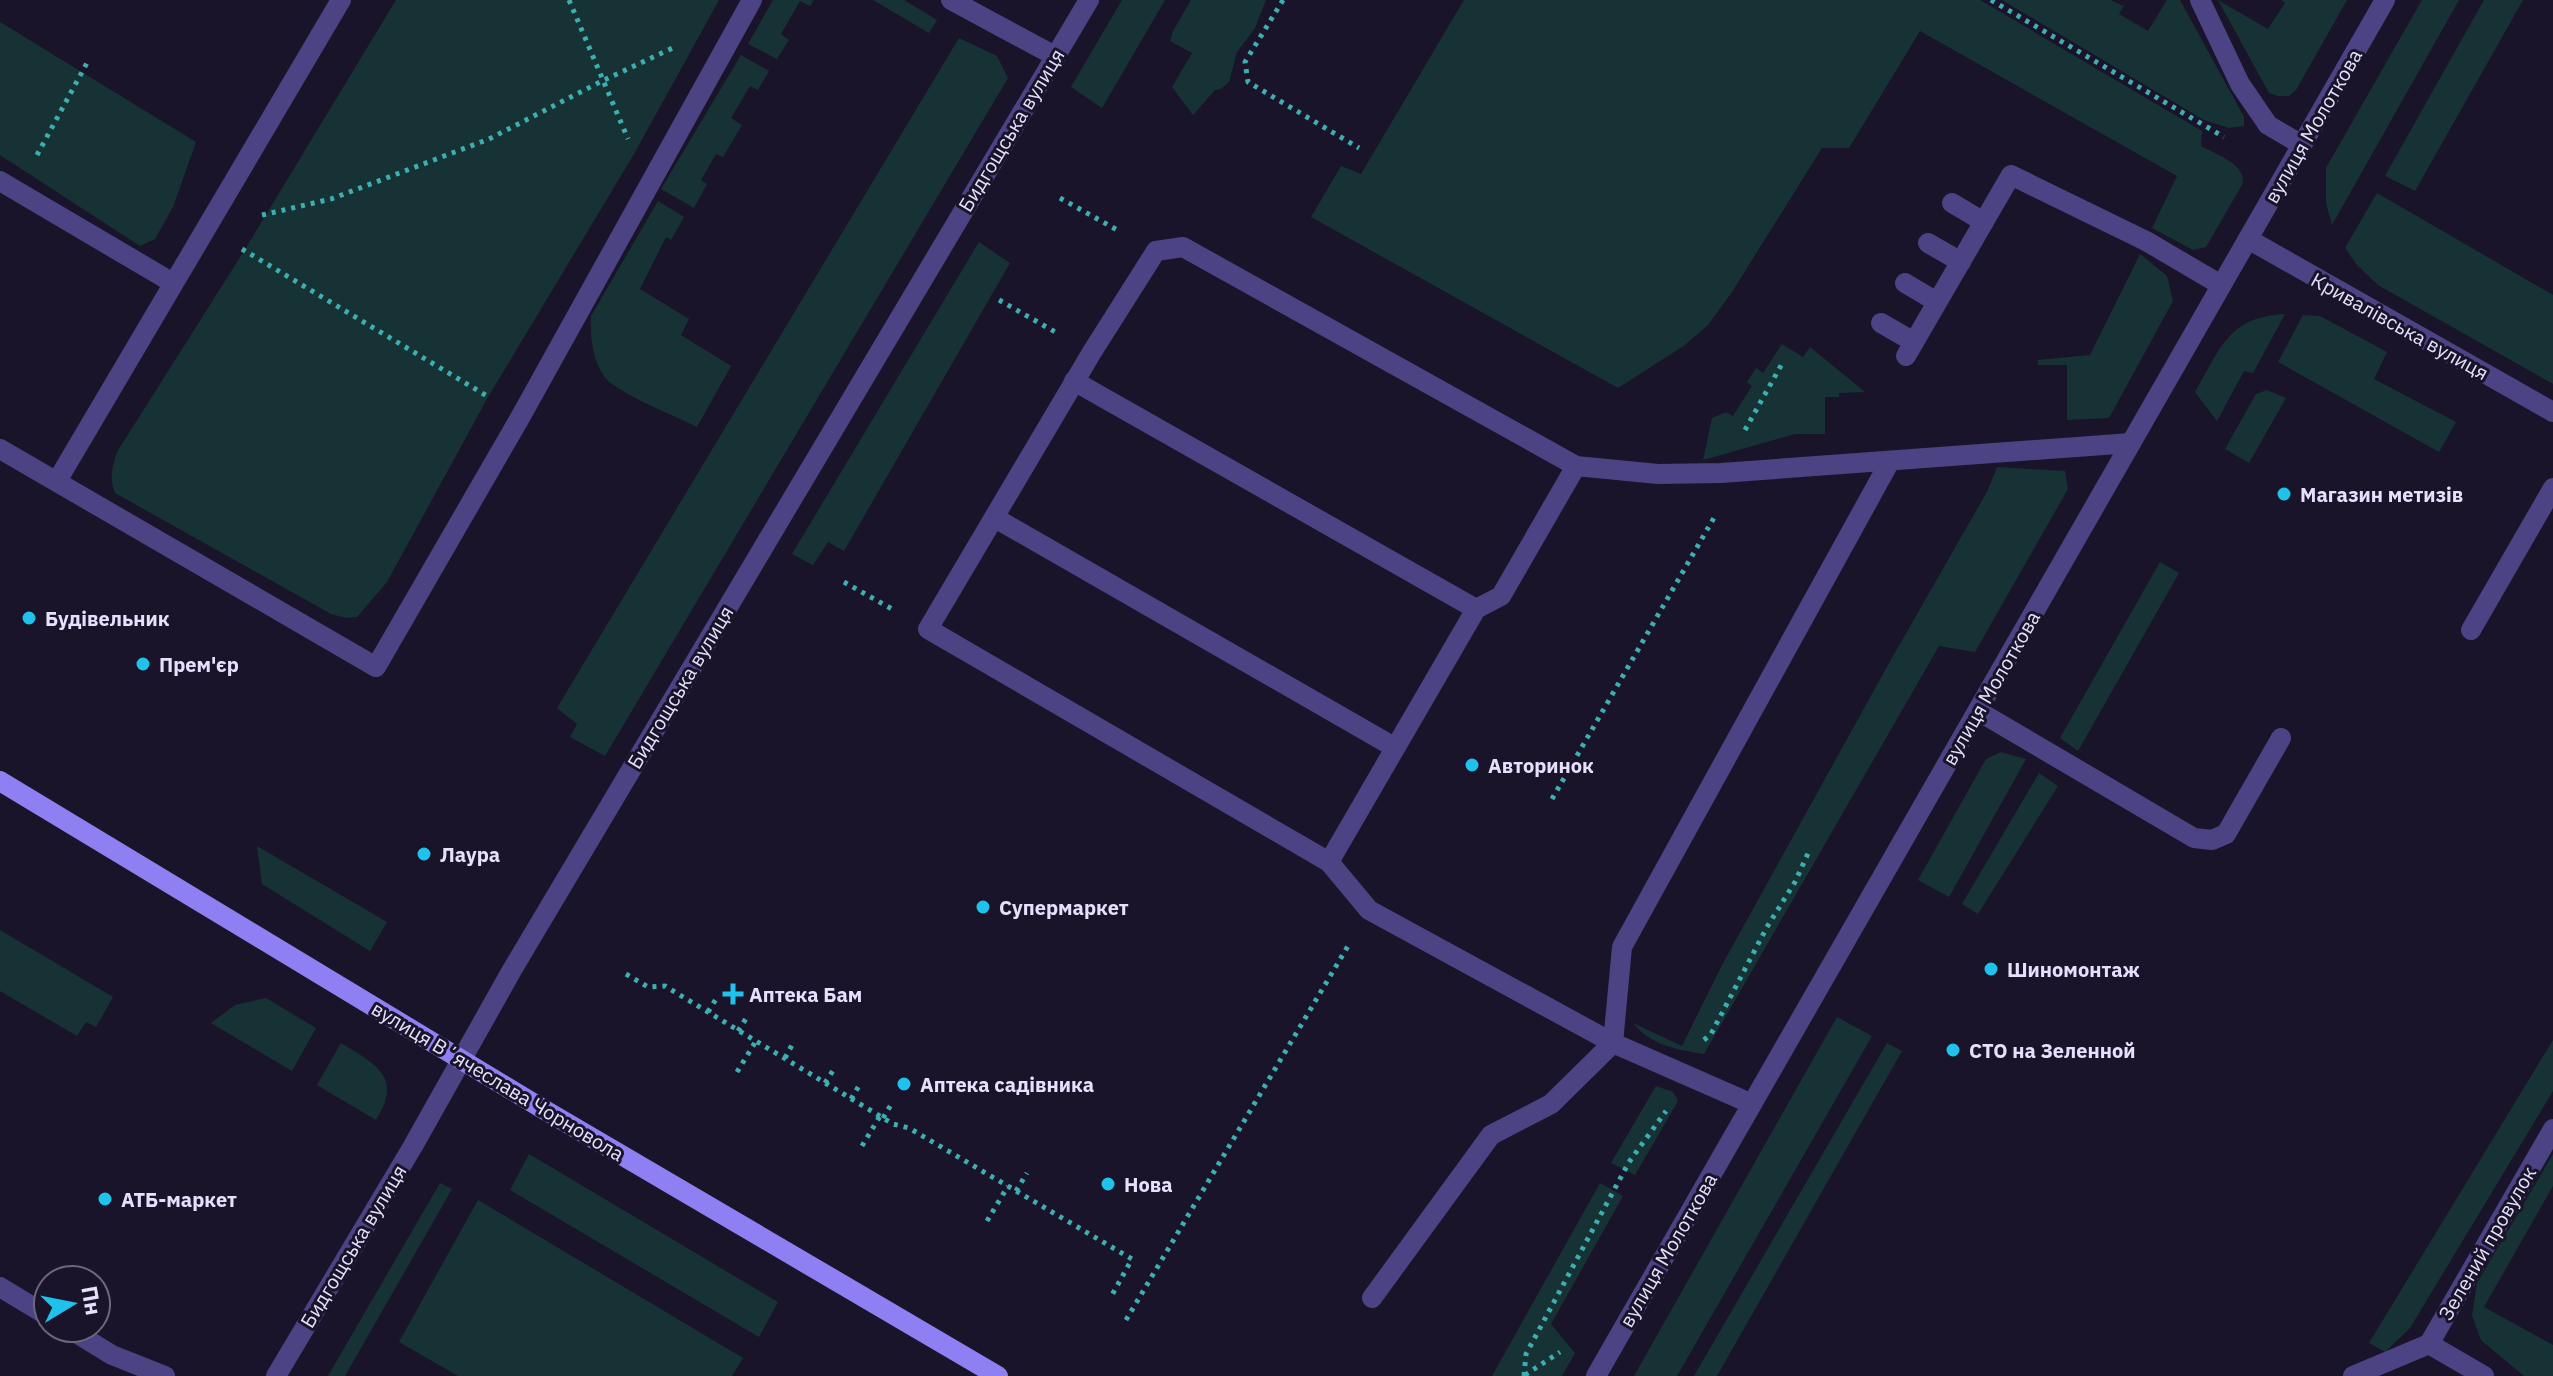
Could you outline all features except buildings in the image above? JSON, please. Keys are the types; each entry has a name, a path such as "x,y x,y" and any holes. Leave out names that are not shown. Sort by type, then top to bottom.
{"main road":[{"name":"вулиця Вʼячеслава Чорновола","path":"0,781 461,1060 998,1376"}],"street":[{"path":"57,481 341,0"},
{"path":"0,449 376,667 521,416 752,0"},
{"path":"951,0 1055,56"},
{"name":"Бидгощська вулиця","path":"276,1376 413,1146 512,970 1089,0"},
{"path":"2200,0 2240,84 2268,125 2302,145"},
{"name":"вулиця Молоткова","path":"1596,1376 2385,0"},
{"path":"1881,323 1910,349 2011,175 2146,241 2221,285"},
{"path":"9,186 173,283"},
{"path":"1952,203 1984,222"},
{"name":"Кривалівська вулиця","path":"2248,239 2553,412"},
{"path":"1928,243 1961,262"},
{"path":"1752,1104 1613,1043 1369,910 1329,862 928,629 1074,381 1156,251 1183,247 1576,466 1658,474 1721,473 2131,443"},
{"path":"1905,283 1937,302"},
{"path":"1074,381 1476,609"},
{"path":"1372,1298 1491,1135 1551,1104 1613,1043 1622,947 1889,463"},
{"path":"1329,862 1476,609 1501,596 1576,466"},
{"path":"2471,630 2553,488"},
{"path":"995,518 1394,747"},
{"path":"1978,711 2194,838 2212,840 2226,834 2281,738"},
{"name":"Зелений провулок","path":"2484,1376 2429,1344 2553,1129"},
{"path":"0,1287 32,1306"},
{"path":"94,1344 112,1355 165,1376"},
{"path":"2353,1376 2429,1344"}],"path":[{"path":"569,0 649,185"},
{"path":"1283,0 1245,62 1248,82 1359,148"},
{"path":"1991,0 2286,173"},
{"path":"206,228 331,199 489,139 602,81 741,19"},
{"path":"9,186 88,61"},
{"path":"1060,198 1156,251"},
{"path":"206,228 521,416"},
{"path":"999,300 1092,352"},
{"path":"1552,799 1722,503 1721,473 1783,362"},
{"path":"844,582 928,629"},
{"path":"1569,1345 1524,1376 1526,1354 1629,1162 1670,1106 1676,1050 1701,1043 1711,1034 1810,849"},
{"path":"1126,1320 1369,910"},
{"path":"626,974 648,987 665,986 881,1117 909,1128 1132,1259 1112,1295"},
{"path":"708,1012 716,999"},
{"path":"738,1031 747,1017"},
{"path":"737,1072 756,1041"},
{"path":"785,1058 792,1045"},
{"path":"825,1083 834,1069"},
{"path":"851,1099 860,1084"},
{"path":"862,1146 892,1103"},
{"path":"1016,1191 1027,1173"},
{"path":"987,1221 1008,1186"}],"green space":[{"path":"396,0 719,0 634,154 488,397 387,582 357,617 346,618 331,614 115,493 112,472 117,452 244,251"},
{"path":"773,0 814,0 810,6 800,1 781,34 789,40 777,59 748,44"},
{"path":"873,0 904,0 937,20 929,33"},
{"path":"1122,0 1165,0 1102,108 1071,87"},
{"path":"1191,0 1266,0 1255,28 1237,52 1229,82 1215,90 1193,115 1172,87 1192,53 1170,41"},
{"path":"1464,0 1980,0 2202,131 2201,146 2235,165 2243,183 2206,247 2193,250 2152,228 2177,176 1920,31 1849,148 1822,148 1708,325 1685,345 1618,388 1311,217 1341,166 1361,174"},
{"path":"2002,0 2111,0 2123,6 2127,0 2119,14 2148,31 2167,0 2180,0 2244,117 2244,126 2229,128 2204,120"},
{"path":"2218,0 2268,29 2285,3 2281,0 2347,0 2296,90 2289,96 2278,96 2269,93"},
{"path":"2422,0 2459,0 2332,225 2326,203 2326,168"},
{"path":"2484,0 2523,0 2415,191 2385,176"},
{"path":"0,22 196,142 173,207 155,239 140,246 0,155"},
{"path":"959,38 997,56 1008,78 605,756 570,737 577,724 557,708"},
{"path":"741,55 769,71 758,90 750,86 731,118 742,125 723,157 716,154 701,180 707,184 694,208 661,189"},
{"path":"2377,193 2553,295 2553,384 2378,285 2357,265 2345,248"},
{"path":"658,201 684,217 671,240 666,237 640,289 689,319 681,335 731,366 697,427 633,397 610,382 600,369 593,347 591,316"},
{"path":"979,242 1010,263 844,551 828,542 813,565 792,554"},
{"path":"2140,254 2167,276 2173,301 2109,418 2067,420 2067,365 2038,365 2038,360 2090,355"},
{"path":"2285,314 2253,373 2244,371 2217,421 2195,392 2220,349 2238,328 2251,321"},
{"path":"2303,315 2320,316 2387,352 2374,379 2456,422 2439,452 2278,362"},
{"path":"1782,344 1803,357 1810,347 1865,392 1825,397 1825,434 1795,434 1703,460 1712,418 1726,412 1733,416 1752,386 1747,382 1756,368 1763,373"},
{"path":"2267,390 2286,398 2249,463 2225,449 2256,394"},
{"path":"1997,467 2065,471 2068,489 1975,652 1939,646 1704,1054 1675,1048 1648,1037 1633,1023 1682,1046 1722,965 1988,490"},
{"path":"2160,562 2179,573 2078,751 2060,738"},
{"path":"2001,752 2026,759 1949,897 1918,880 1986,759"},
{"path":"2039,773 2058,786 1978,914 1962,904"},
{"path":"257,846 387,922 370,951 262,884"},
{"path":"0,930 113,997 96,1027 86,1022 77,1036 0,991"},
{"path":"266,998 316,1028 292,1071 211,1023 235,1005"},
{"path":"1837,1017 1872,1036 1677,1376 1634,1376"},
{"path":"2553,1040 2553,1091 2410,1328 2385,1352 2369,1343"},
{"path":"341,1043 382,1073 387,1093 376,1120 317,1085"},
{"path":"1887,1043 1902,1051 1717,1376 1694,1376"},
{"path":"1656,1086 1673,1092 1678,1101 1635,1175 1611,1163"},
{"path":"529,1154 778,1302 759,1337 510,1190"},
{"path":"2553,1154 2553,1186 2484,1307 2553,1345 2553,1376 2524,1376 2481,1340 2472,1315 2477,1283"},
{"path":"440,1183 452,1189 345,1376 328,1376"},
{"path":"1600,1183 1623,1196 1551,1324 1575,1353 1562,1376 1492,1376"},
{"path":"478,1200 743,1358 732,1376 458,1376 399,1342"}],"place":[{"name":"Магазин метизів","path":"2284,494"},
{"name":"Будівельник","path":"29,618"},
{"name":"Прем'єр","path":"143,664"},
{"name":"Авторинок","path":"1472,765"},
{"name":"Лаура","path":"424,854"},
{"name":"Супермаркет","path":"983,907"},
{"name":"Шиномонтаж","path":"1991,969"},
{"name":"Аптека Бам","path":"733,994"},
{"name":"СТО на Зеленной","path":"1953,1050"},
{"name":"Аптека садівника","path":"904,1084"},
{"name":"Нова","path":"1108,1184"},
{"name":"АТБ-маркет","path":"105,1199"}]}
